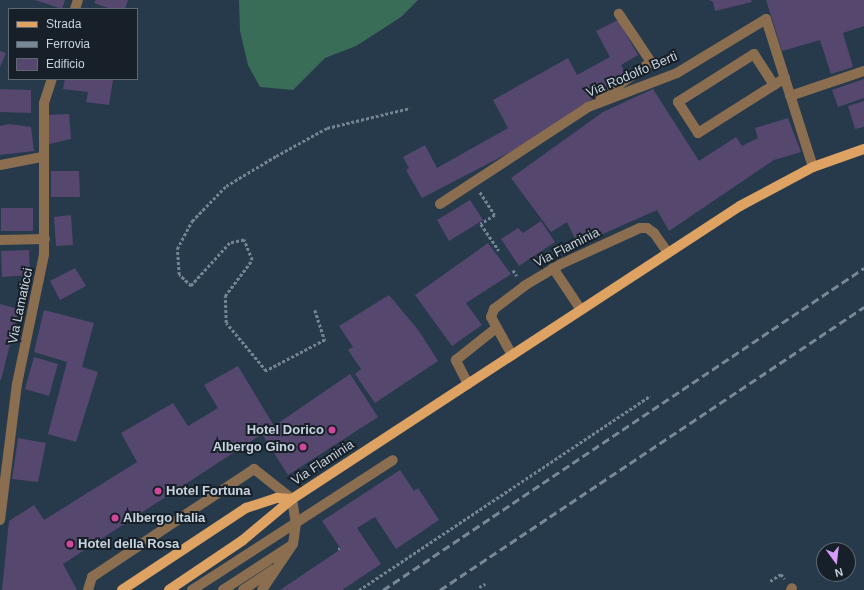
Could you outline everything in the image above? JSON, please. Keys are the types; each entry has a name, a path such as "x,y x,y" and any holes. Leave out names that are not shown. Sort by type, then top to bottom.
{"main road":[{"name":"Via Flaminia","path":"169,590 243,540 292,499 740,206 813,167 864,149"},
{"path":"122,590 246,508 277,498 292,499"}],"street":[{"path":"588,107 651,62 619,14"},
{"name":"Via Rodolfo Berti","path":"440,204 588,107 677,72 766,19 813,167"},
{"path":"774,85 754,54 678,102 698,133 774,85 785,78"},
{"path":"790,96 864,71"},
{"name":"Via Lamaticci","path":"0,520 4,450 17,384 34,312 45,239 42,158 44,103 52,80"},
{"path":"0,165 42,158"},
{"name":"Via Flaminia","path":"512,355 495,329 491,317 494,309 553,268 640,228 647,228 654,233 668,253"},
{"path":"0,240 45,239"},
{"path":"553,268 580,310"},
{"path":"468,384 456,360 495,329"},
{"path":"192,590 393,460"},
{"path":"88,590 92,577 254,469 292,499 296,522 293,544 262,590"},
{"path":"223,590 293,544"},
{"path":"244,590 280,565"}],"path":[{"path":"315,310 325,340 266,371 226,323 225,296 252,260 244,240 230,243 191,286 179,275 177,249 192,221 226,186 327,128 410,108"},
{"path":"474,182 495,215 482,224 499,251"},
{"path":"358,590 650,396"},
{"path":"479,588 485,584"}],"green space":[{"path":"239,0 418,0 401,17 356,46 325,58 293,90 260,87 248,65 240,31"}],"building":[{"path":"35,0 65,0 62,8"},
{"path":"96,0 128,0 125,8 108,8 94,3"},
{"path":"709,0 751,0 752,2 715,11 713,2"},
{"path":"766,0 864,0 864,26 843,33 853,67 831,74 820,40 782,51"},
{"path":"618,20 638,55 621,65 627,76 518,148 422,198 406,170 409,168 403,157 425,145 437,168 508,128 493,100 568,58 577,75 610,57 596,31"},
{"path":"0,51 6,53 0,67"},
{"path":"864,79 864,98 838,107 832,90"},
{"path":"65,80 113,80 109,105 86,102 88,92 63,89"},
{"path":"0,89 31,90 31,113 0,112"},
{"path":"653,89 699,161 736,137 742,146 758,138 755,128 788,118 801,152 774,160 669,231 657,210 578,245 567,222 551,232 511,178 603,112"},
{"path":"864,101 864,127 855,129 848,106"},
{"path":"69,114 71,139 49,144 47,115"},
{"path":"9,124 31,127 34,151 0,155 0,126"},
{"path":"51,171 79,171 80,197 51,197"},
{"path":"470,200 483,220 449,241 437,220"},
{"path":"1,208 33,208 33,231 1,231"},
{"path":"71,215 73,245 56,246 54,217"},
{"path":"541,221 555,242 519,266 501,239 518,228 523,233"},
{"path":"488,243 511,274 466,303 482,325 452,346 415,295"},
{"path":"29,250 30,275 2,277 1,251"},
{"path":"75,268 86,286 60,300 50,281"},
{"path":"389,295 419,331 438,361 375,403 355,374 361,369 348,350 353,347 339,326"},
{"path":"0,304 19,309 1,380 0,380"},
{"path":"44,310 94,323 82,367 98,372 76,442 48,434 67,362 34,352"},
{"path":"34,357 58,364 49,396 25,389"},
{"path":"238,366 274,426 350,374 378,417 288,475 262,434 63,564 77,590 2,590 9,521 34,505 44,520 137,462 121,433 173,403 188,426 218,408 204,385"},
{"path":"18,438 46,443 38,482 12,479"},
{"path":"400,470 414,491 418,488 439,520 396,549 375,517 357,528 381,564 342,590 280,590 341,549 322,521"}],"railway":[{"path":"383,590 864,268"},
{"path":"440,590 864,307"}],"place":[{"name":"Hotel Dorico","path":"332,430"},
{"name":"Albergo Gino","path":"303,447"},
{"name":"Hotel Fortuna","path":"158,491"},
{"name":"Albergo Italia","path":"115,518"},
{"name":"Hotel della Rosa","path":"70,544"}]}
